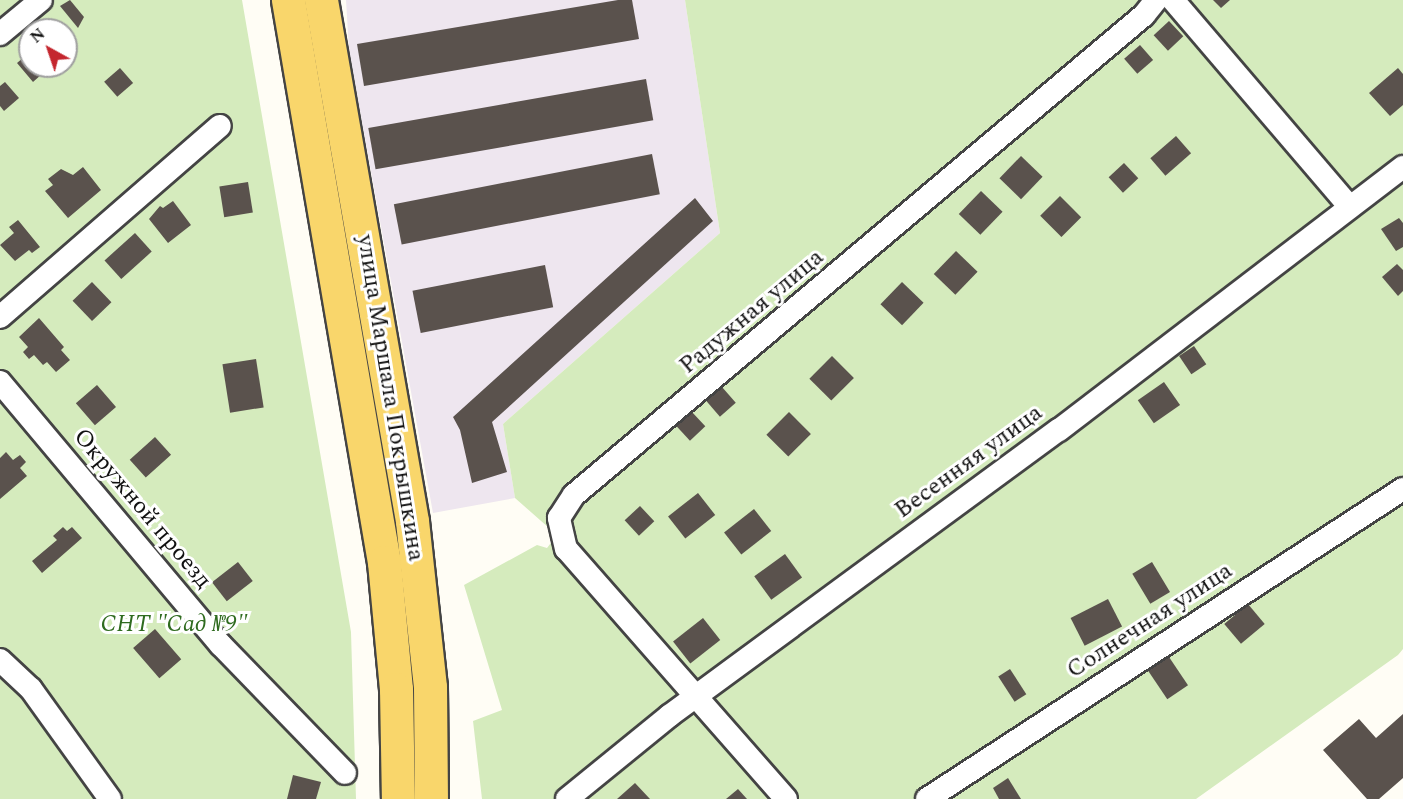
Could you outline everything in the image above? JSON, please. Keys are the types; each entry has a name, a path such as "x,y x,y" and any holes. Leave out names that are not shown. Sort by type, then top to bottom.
{"main road":[{"name":"улица Маршала Покрышкина","path":"288,0 383,553 396,689 398,799"},
{"name":"улица Маршала Покрышкина","path":"321,0 413,530 429,677 431,799"}],"street":[{"path":"0,34 41,0"},
{"name":"Радужная улица","path":"786,799 698,695 566,549 559,518 574,495 601,476 1144,15 1156,0"},
{"path":"1173,0 1350,207"},
{"path":"0,317 220,126"},
{"name":"Весенняя улица","path":"567,799 698,695 1059,430 1403,167"},
{"name":"Окружной проезд","path":"0,382 221,645 345,773"},
{"name":"Солнечная улица","path":"927,799 1403,489"},
{"path":"0,660 31,689 110,799"}],"shaded area":[{"path":"346,0 685,0 720,233 503,424 515,498 433,513 349,50"}],"green space":[{"name":"СНТ \"Сад №9\"","path":"0,0 242,0 351,632 356,799 0,799"},
{"path":"685,0 1403,0 1403,649 1398,655 1196,799 482,799 473,721 502,710 464,585 537,545 547,548 557,535 515,498 503,424 720,233"}],"building":[{"path":"70,0 84,17 78,28 78,18 70,18 60,6"},
{"path":"618,0 632,0 639,39 364,86 357,44"},
{"path":"1213,0 1230,0 1221,8"},
{"path":"1169,21 1183,36 1168,51 1154,35"},
{"path":"1140,45 1153,60 1137,74 1124,59"},
{"path":"120,68 133,83 117,97 104,82"},
{"path":"1398,68 1403,74 1403,105 1390,116 1369,93"},
{"path":"646,79 653,120 376,169 368,128"},
{"path":"5,82 19,98 4,111 0,106 0,86"},
{"path":"1176,136 1191,153 1165,176 1150,158"},
{"path":"652,154 660,194 402,244 394,204"},
{"path":"1021,156 1043,177 1021,199 999,178"},
{"path":"1124,163 1138,178 1123,193 1109,177"},
{"path":"83,167 101,190 68,218 45,191 53,185 48,179 61,169 73,175"},
{"path":"248,182 253,213 224,217 219,187"},
{"path":"981,191 1003,212 980,235 959,214"},
{"path":"1060,196 1081,217 1061,237 1040,216"},
{"path":"695,198 713,221 492,422 507,472 472,483 460,430 453,417"},
{"path":"173,201 191,225 168,243 149,219 160,206 163,208"},
{"path":"1399,218 1403,223 1403,247 1396,251 1381,229"},
{"path":"18,220 40,247 32,253 29,250 15,261 0,245 14,233 9,227"},
{"path":"135,233 152,252 121,279 105,260"},
{"path":"956,251 978,272 955,295 934,274"},
{"path":"1397,264 1403,270 1403,291 1398,296 1382,277"},
{"path":"545,265 553,307 421,333 412,291"},
{"path":"92,282 111,302 92,321 73,301"},
{"path":"902,282 924,303 902,325 880,304"},
{"path":"39,318 64,347 61,350 70,360 56,372 47,362 43,365 34,355 29,359 23,352 28,347 19,337"},
{"path":"1194,346 1206,364 1191,374 1179,356"},
{"path":"832,356 854,378 831,401 809,379"},
{"path":"256,359 264,407 230,413 222,364"},
{"path":"1164,382 1180,405 1154,423 1138,400"},
{"path":"97,385 116,407 95,425 76,403"},
{"path":"722,387 736,403 720,417 706,401"},
{"path":"691,411 705,426 690,441 676,425"},
{"path":"789,412 811,434 788,457 766,435"},
{"path":"155,437 171,455 146,478 130,460"},
{"path":"6,452 13,460 20,455 26,462 20,468 27,476 0,499 0,458"},
{"path":"698,493 715,515 685,538 668,516"},
{"path":"640,506 654,521 639,536 625,520"},
{"path":"754,509 771,531 741,554 724,532"},
{"path":"63,527 67,531 72,527 82,538 42,573 32,561 57,540 53,536"},
{"path":"785,554 802,577 771,600 754,576"},
{"path":"238,562 253,581 227,601 212,582"},
{"path":"1152,562 1170,592 1150,604 1132,574"},
{"path":"1108,599 1122,627 1085,646 1071,618"},
{"path":"1248,604 1265,624 1241,644 1224,624"},
{"path":"703,618 720,640 690,663 673,641"},
{"path":"155,629 181,659 159,678 133,648"},
{"path":"1169,657 1188,685 1167,699 1148,671"},
{"path":"1010,669 1026,694 1015,702 998,677"},
{"path":"1403,714 1403,778 1379,799 1367,799 1323,750 1359,719 1376,738"},
{"path":"293,775 321,782 316,799 287,799"},
{"path":"1008,778 1021,799 999,799 993,788"},
{"path":"635,783 650,799 617,799"},
{"path":"738,789 747,799 726,799"}]}
